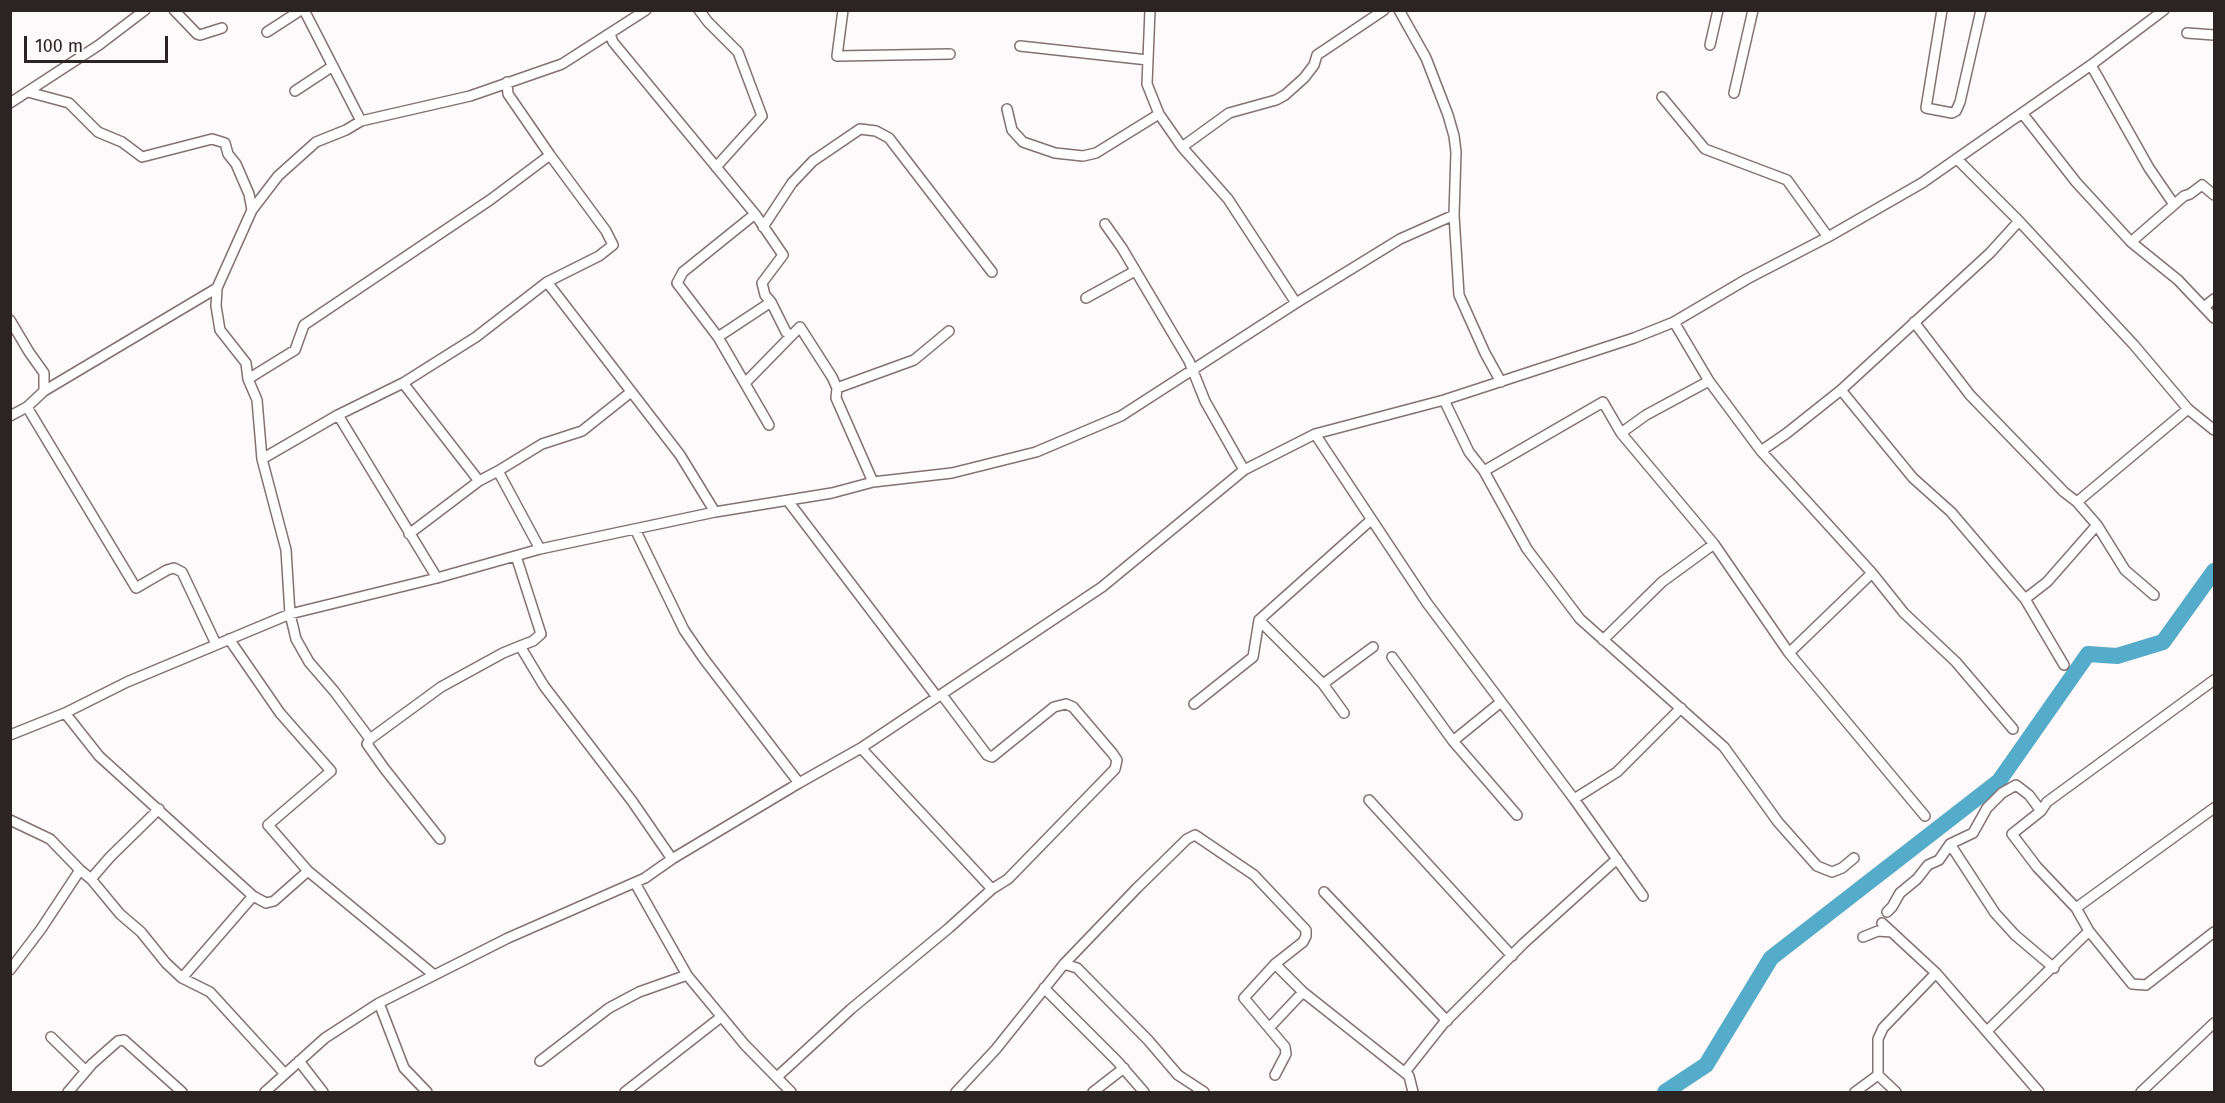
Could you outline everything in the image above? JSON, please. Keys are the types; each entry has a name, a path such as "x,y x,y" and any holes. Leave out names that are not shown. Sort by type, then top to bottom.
{"street":[{"path":"10,103 99,45 145,10"},
{"path":"174,10 197,34 222,28"},
{"path":"267,32 303,10 361,121"},
{"path":"699,10 738,52 762,116 716,167"},
{"path":"843,10 837,56 950,54"},
{"path":"1150,10 1147,84 1159,114 1182,147 1228,199 1296,303"},
{"path":"1182,147 1229,113 1276,100 1285,95 1309,71 1317,55 1384,10"},
{"path":"1399,10 1426,58 1454,136 1456,152 1454,215 1459,295 1501,382"},
{"path":"1710,45 1718,10"},
{"path":"1734,93 1753,10"},
{"path":"1942,10 1926,108 1952,113 1956,111 1960,102 1981,10"},
{"path":"265,1092 325,1038 379,1003 508,938 635,883 861,748 1102,587 1244,471 1315,434 1444,400 1674,322 1747,279 1922,183 2091,65 2164,10"},
{"path":"370,740 334,691 309,662 296,639 290,614 286,550 262,459 257,400 248,379 246,363 220,330 216,306 217,288 252,210 278,176 316,142 346,130 361,121 470,96 562,64 610,34 639,12"},
{"path":"2187,33 2214,35"},
{"path":"610,34 613,42 755,214 783,255 762,283 765,295 786,332 791,336"},
{"path":"1020,46 1148,60"},
{"path":"2091,65 2149,168 2173,204"},
{"path":"295,91 333,66"},
{"path":"262,459 338,415 403,383 476,337 547,282 599,256 613,245 606,231 508,94 507,82"},
{"path":"28,92 69,103 98,132 122,142 142,157 212,139 225,143 249,194 252,210"},
{"path":"1662,97 1705,149 1787,180 1827,237"},
{"path":"1007,109 1012,130 1023,142 1055,153 1083,156 1096,153 1159,114"},
{"path":"2022,113 2076,182 2131,242 2178,280 2214,318"},
{"path":"763,227 792,183 813,161 860,129 876,131 889,138 992,272"},
{"path":"248,379 295,350 304,325 490,200 550,155"},
{"path":"1958,159 2134,345 2188,410 2214,430"},
{"path":"2131,242 2173,204 2202,185 2214,195"},
{"path":"755,214 683,272 677,283 718,337 769,425"},
{"path":"10,735 65,713 127,682 290,614 436,578 540,549 715,512 831,493 873,482 952,473 1036,452 1121,416 1400,239 1454,215"},
{"path":"1761,451 1841,390 1990,253 2019,221"},
{"path":"1105,224 1136,271 1189,361 1205,400 1244,471"},
{"path":"1086,298 1136,271"},
{"path":"547,282 680,455 715,512"},
{"path":"10,416 27,407 44,391 217,288"},
{"path":"2204,307 2214,299"},
{"path":"718,337 771,302"},
{"path":"10,320 44,374 44,391"},
{"path":"1674,322 1709,381 1761,451 1872,573 1904,614 1956,662 2013,729"},
{"path":"1914,322 1970,395 2064,492 2077,502 2097,525 2125,570 2154,595"},
{"path":"746,382 801,327 832,377 837,388 836,398 873,482"},
{"path":"837,388 914,360 949,331"},
{"path":"1621,433 1646,416 1709,381"},
{"path":"403,383 479,481"},
{"path":"1841,390 1913,478 1951,512 2025,599 2064,665"},
{"path":"409,534 479,481 542,444 582,431 631,392"},
{"path":"1444,400 1469,452 1484,471 1527,549 1580,619 1725,747 1778,822 1817,866 1832,872 1842,868 1854,858"},
{"path":"1484,471 1603,402 1621,433 1714,544 1789,653 1925,816"},
{"path":"27,407 136,588 167,570 174,568 182,572 216,644"},
{"path":"2077,502 2188,410"},
{"path":"338,415 436,578"},
{"path":"1315,434 1427,603 1574,799 1643,896"},
{"path":"498,471 540,549"},
{"path":"777,1077 851,1009 949,928 992,889 1008,879 1115,769 1117,760 1073,707 1066,704 1054,707 992,757 987,755 788,501"},
{"path":"1194,704 1253,657 1256,653 1259,620 1371,520"},
{"path":"2025,599 2046,582 2097,525"},
{"path":"635,529 684,630 799,783"},
{"path":"1603,640 1662,582 1714,544"},
{"path":"440,838 367,744 441,687 503,653 533,641 541,634 516,556"},
{"path":"1789,653 1872,573"},
{"path":"1259,620 1323,684 1344,713"},
{"path":"229,639 280,713 331,771 268,825 308,871 434,975"},
{"path":"520,646 544,686 632,801 672,859"},
{"path":"1323,684 1373,647"},
{"path":"1392,657 1453,741 1517,815"},
{"path":"2214,680 2047,802 2041,811 2012,834 2037,867 2076,908 2089,931 2132,984 2146,985 2214,933"},
{"path":"1453,741 1501,702"},
{"path":"1574,799 1617,772 1681,708"},
{"path":"65,713 99,756 253,896 266,903 274,901 308,871"},
{"path":"861,748 992,889"},
{"path":"1887,912 1892,908 1900,893 1917,879 1928,865 1939,860 1950,844 1972,833 1987,808 2002,793 2016,785 2029,795 2041,811"},
{"path":"1369,800 1512,956"},
{"path":"2076,908 2214,808"},
{"path":"91,879 159,809"},
{"path":"10,820 50,839 91,879 120,914 141,932 166,963 182,978 210,992 285,1074"},
{"path":"956,1092 996,1049 1064,964 1137,888 1187,839 1195,835 1254,875 1306,930 1303,942 1275,964 1244,998 1285,1047 1286,1054 1275,1075"},
{"path":"1950,844 1995,913 2014,935 2054,968"},
{"path":"1415,1091 1405,1072 1446,1021 1617,859"},
{"path":"10,970 41,929 80,870"},
{"path":"635,883 687,975 721,1017 791,1092"},
{"path":"1324,892 1446,1021"},
{"path":"182,978 253,896"},
{"path":"1882,922 1936,973 2039,1092"},
{"path":"1863,937 1878,931 1892,932"},
{"path":"1987,1031 2054,968 2089,931"},
{"path":"1064,964 1077,968 1148,1040 1178,1075 1204,1092"},
{"path":"1275,964 1303,992 1409,1077"},
{"path":"1896,1092 1878,1076 1878,1039 1883,1028 1936,973"},
{"path":"540,1061 609,1008 639,992 687,975"},
{"path":"1044,987 1124,1068 1144,1092"},
{"path":"1270,1027 1303,992"},
{"path":"379,1003 404,1068 426,1092"},
{"path":"627,1092 721,1017"},
{"path":"2141,1092 2214,1023"},
{"path":"51,1037 86,1071"},
{"path":"68,1092 86,1071 118,1041 124,1040 183,1092"},
{"path":"299,1061 323,1092"},
{"path":"1093,1092 1124,1068"},
{"path":"1855,1092 1878,1076"}],"waterway":[{"path":"1665,1092 1706,1065 1771,958 1999,781 2088,654 2117,656 2163,642 2214,571"}]}
